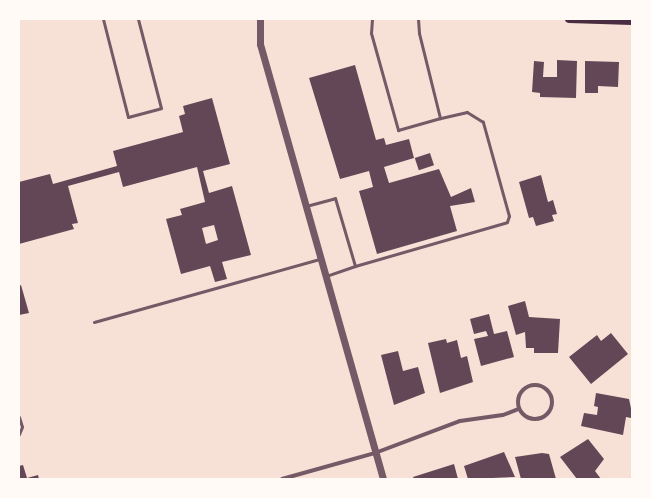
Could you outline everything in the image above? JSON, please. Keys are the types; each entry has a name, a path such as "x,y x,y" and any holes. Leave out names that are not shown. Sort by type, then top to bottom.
{"main road":[{"path":"570,19 632,21"}],"street":[{"path":"260,19 260,44 383,479"},
{"path":"528,386 544,387 551,396 551,408 538,419 526,417 519,409 518,398 528,386"},
{"path":"282,479 375,453 460,421 503,415 519,409"}],"lane":[{"path":"103,19 128,117 160,108 138,19"},
{"path":"326,276 355,266 507,222 509,216 483,122 467,112 398,130 371,34 372,19"},
{"path":"418,19 419,33 440,118"},
{"path":"306,206 335,198 355,266"},
{"path":"94,322 321,258"},
{"path":"19,417 22,427 19,434"}],"building":[{"path":"557,60 577,61 576,98 540,97 540,93 532,92 534,61 544,62 543,77 557,77"},
{"path":"585,61 619,62 618,87 598,86 598,93 585,93"},
{"path":"355,65 376,140 384,138 386,145 409,139 414,158 384,167 389,183 439,169 451,197 471,188 475,202 450,206 457,231 377,254 359,191 373,187 369,171 340,179 309,78"},
{"path":"212,98 230,164 203,171 209,193 232,186 251,255 222,262 227,279 215,282 210,266 181,274 166,219 182,215 180,209 205,202 197,167 123,187 119,172 68,186 78,223 72,224 74,229 19,244 19,182 50,174 53,184 117,166 113,151 183,132 179,116 185,114 183,106","holes":["214,225 218,240 206,244 202,228"]},
{"path":"430,153 434,165 419,170 415,158"},
{"path":"541,175 548,202 553,200 557,214 552,215 554,221 536,226 533,217 529,218 519,182"},
{"path":"21,285 29,313 19,315 19,286"},
{"path":"525,301 529,317 560,319 558,353 534,353 534,348 526,348 525,332 516,335 508,306"},
{"path":"489,314 494,334 507,331 514,357 481,366 474,339 488,336 486,331 474,334 470,319"},
{"path":"611,333 628,354 591,384 569,357 597,335 601,341"},
{"path":"446,339 447,343 457,340 461,358 467,356 473,382 440,393 428,343"},
{"path":"398,351 403,371 418,367 425,393 394,405 381,355"},
{"path":"596,393 629,399 632,413 631,418 626,417 623,435 581,426 584,413 597,415 598,407 594,406"},
{"path":"588,439 604,459 595,471 601,479 577,479 560,457"},
{"path":"504,452 515,477 468,479 464,466"},
{"path":"542,453 549,454 556,479 521,479 515,457"},
{"path":"454,464 458,479 414,479 413,477"},
{"path":"23,465 27,478 38,475 39,479 19,479 19,466"}]}
